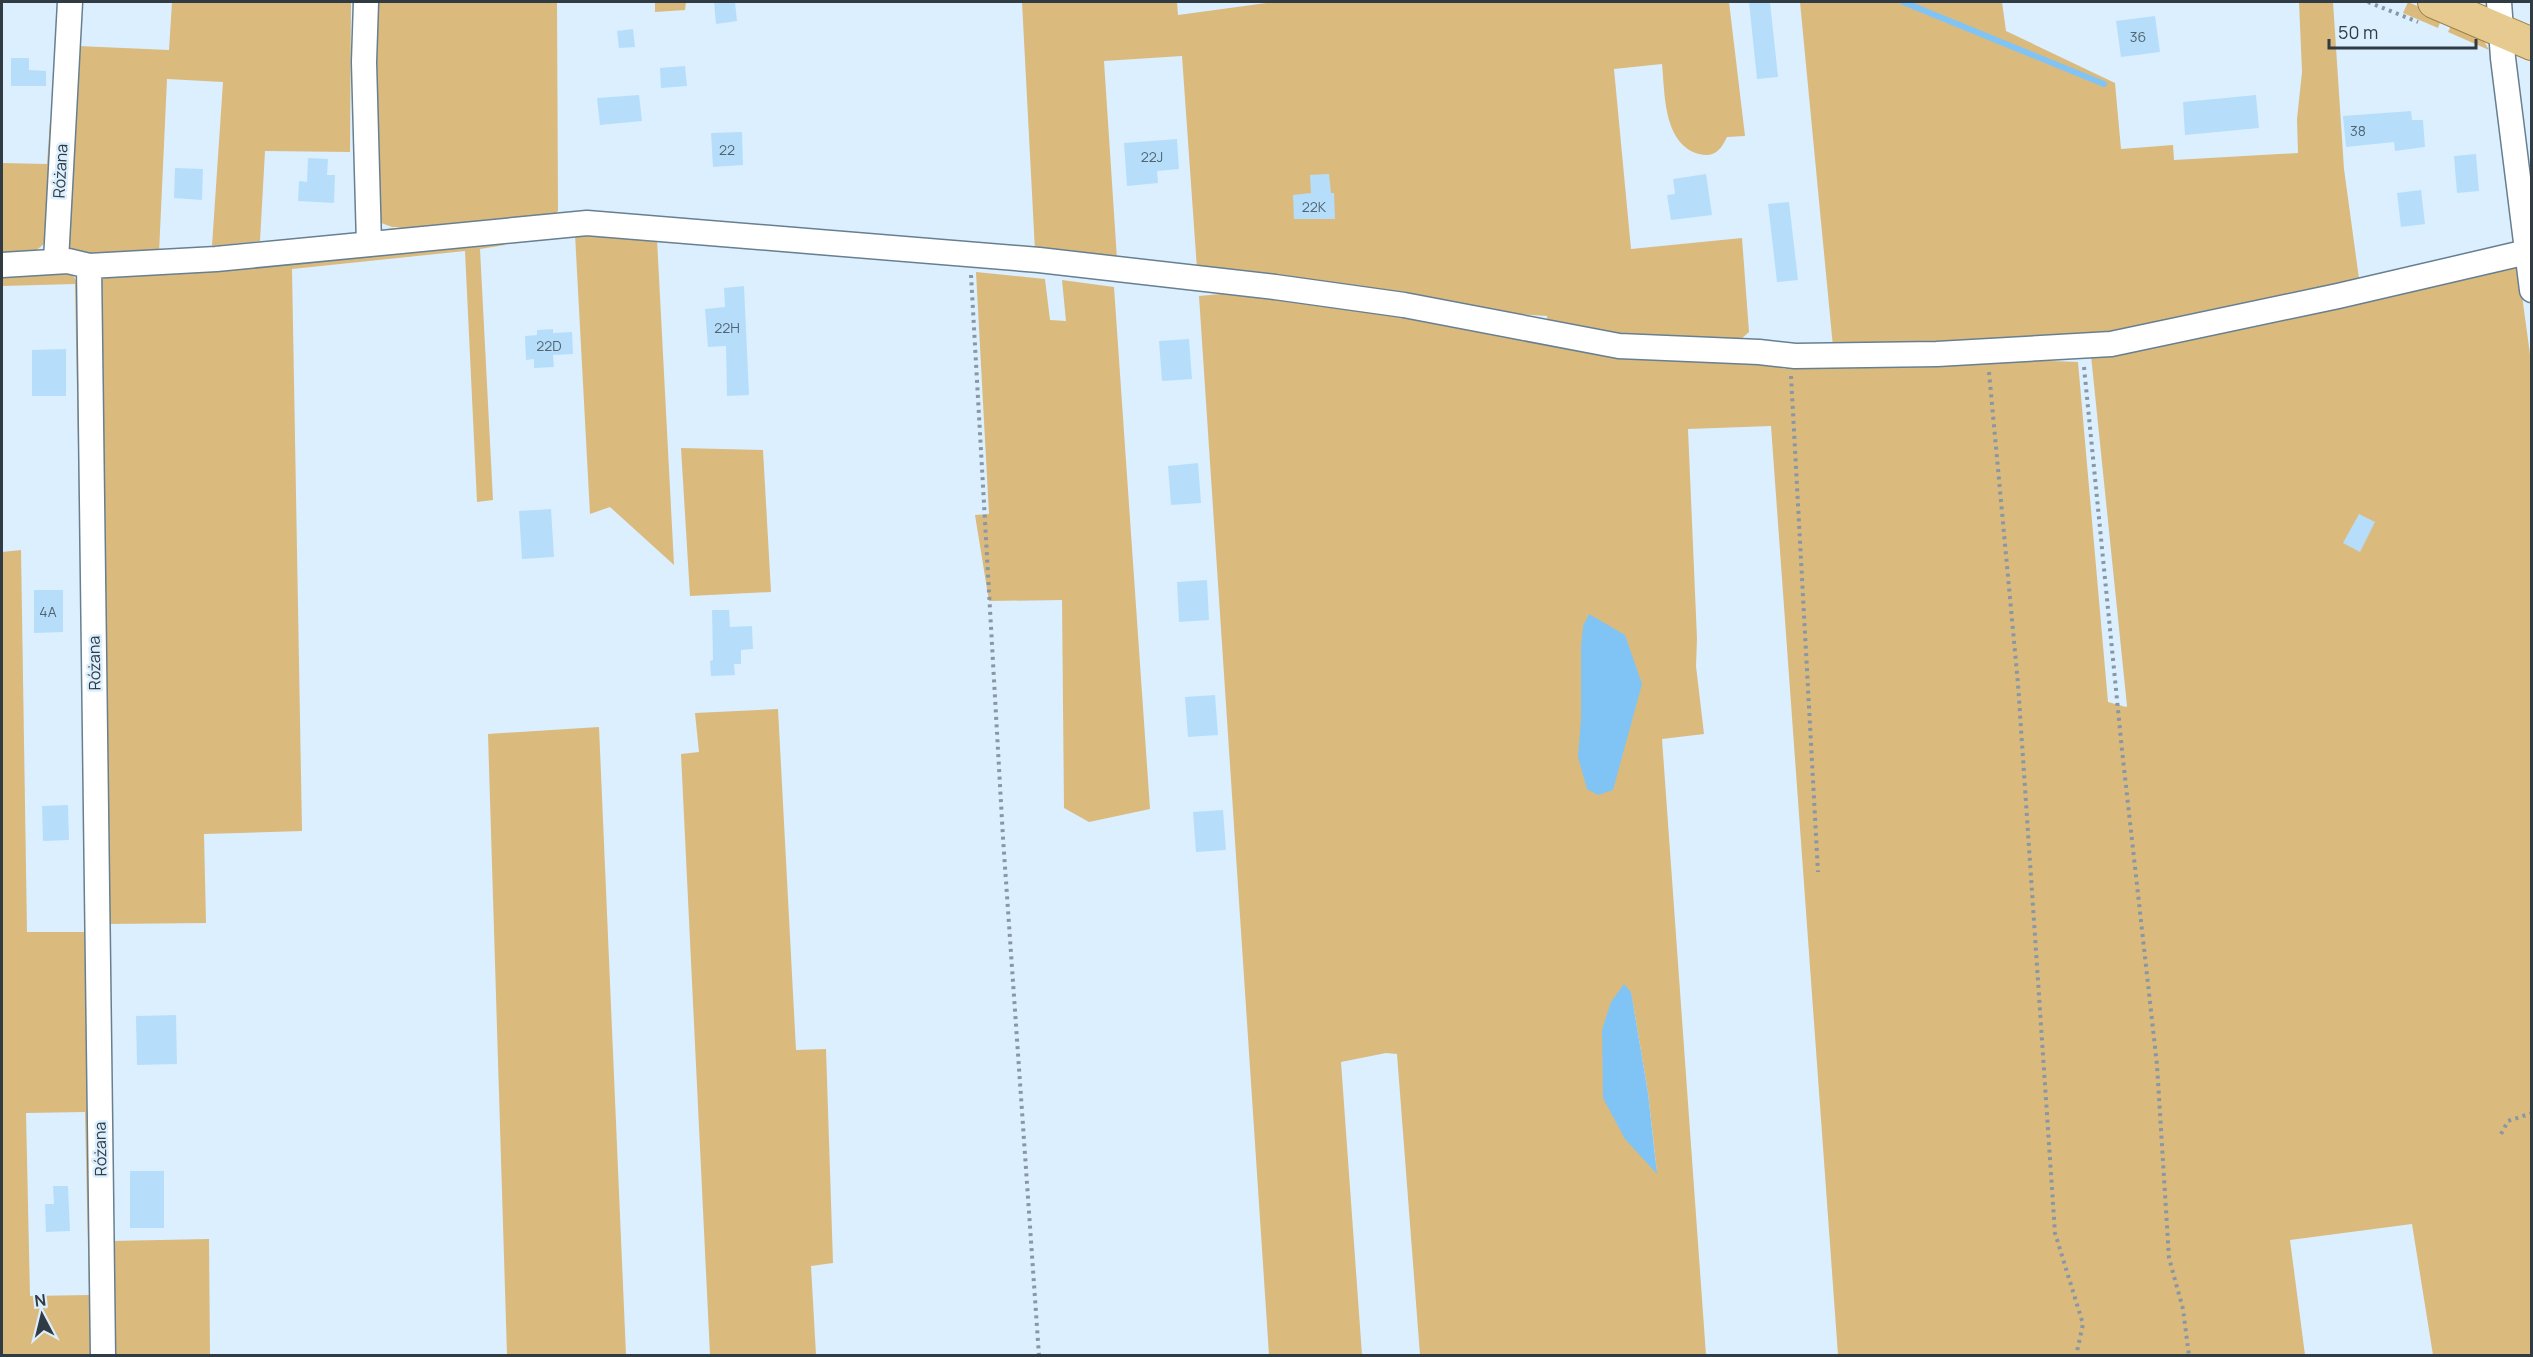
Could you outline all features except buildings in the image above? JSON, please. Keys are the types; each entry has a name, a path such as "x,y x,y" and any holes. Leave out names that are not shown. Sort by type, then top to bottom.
{"main road":[{"path":"2434,2 2500,16 2532,44"}],"street":[{"name":"Różana","path":"56,261 70,2"},
{"path":"366,2 364,62 369,244"},
{"path":"2500,16 2522,135 2527,252 2532,290"},
{"path":"2,265 68,261 89,266 216,259 587,223 1039,260 1275,287 1404,305 1619,346 1759,352 1795,356 1937,354 2112,344 2338,296 2527,252"},
{"name":"Różana","path":"89,266 103,1356"}],"path":[{"path":"970,255 1003,826 1039,1356"},
{"path":"2082,347 2123,762 2157,1065 2169,1258 2183,1309 2189,1356"},
{"path":"1987,350 2018,684 2055,1233 2082,1324 2076,1356"},
{"path":"1795,356 1790,380 1818,872"},
{"path":"2501,1134 2508,1121 2532,1113"}],"shaded area":[{"path":"172,2 351,2 350,152 265,151 260,241 212,246 223,82 167,79 159,253 100,259 72,251 68,246 78,46 169,50"},
{"path":"375,2 557,2 558,211 549,220 376,240 387,229 402,227 392,227 376,221"},
{"path":"655,2 686,2 685,10 655,12"},
{"path":"1022,2 1177,2 1178,15 1273,2 1729,2 1745,136 1727,137 1719,149 1709,155 1699,154 1687,148 1678,140 1668,116 1662,64 1614,69 1631,249 1742,238 1749,332 1741,339 1784,369 1802,363 1833,347 1800,2 2002,2 2006,31 2115,83 2121,149 2173,145 2174,160 2298,153 2297,119 2302,72 2299,2 2333,2 2344,169 2360,286 2518,266 2532,369 2531,1355 2433,1355 2412,1224 2290,1240 2305,1355 1838,1355 1771,426 1688,429 1697,639 1696,666 1704,734 1662,739 1706,1355 1420,1355 1397,1054 1386,1053 1341,1062 1362,1355 1269,1355 1199,296 1232,293 1356,304 1355,285 1197,269 1182,56 1104,61 1117,259 1035,251","holes":["1483,312 1547,316 1549,338","2089,336 2126,707 2108,702 2078,362 2023,360","1631,992 1648,1093 1657,1173"]},
{"path":"2408,2 2442,17 2438,28 2403,13"},
{"path":"2454,20 2480,34 2489,50 2448,32"},
{"path":"55,120 48,238 34,251 22,256 2,259 2,163 47,164 50,121"},
{"path":"575,234 657,239 674,565 610,507 590,514"},
{"path":"499,240 505,245 480,249 493,500 477,502 465,251 292,269 302,831 204,834 206,923 107,924 102,280 105,274"},
{"path":"67,272 78,284 94,1355 2,1355 2,552 21,550 27,932 87,932 75,284 2,286 2,273","holes":["85,1112 89,1295 30,1296 26,1113"]},
{"path":"976,272 1045,279 1050,320 1066,321 1062,280 1114,287 1150,809 1089,822 1064,808 1062,600 989,601 975,515 989,514"},
{"path":"681,448 763,450 771,592 690,596"},
{"path":"778,709 796,1050 826,1049 833,1263 811,1266 816,1355 710,1355 681,754 699,752 695,713"},
{"path":"599,727 626,1355 507,1355 488,734"},
{"path":"209,1239 210,1355 111,1355 111,1241"}],"water":[{"path":"1589,614 1625,635 1642,684 1613,790 1598,795 1587,789 1578,757 1581,719 1581,648 1583,626"},
{"path":"1624,984 1631,992 1648,1093 1657,1174 1625,1139 1603,1098 1602,1030 1611,1002"}],"waterway":[{"path":"1903,2 2104,84"}]}
